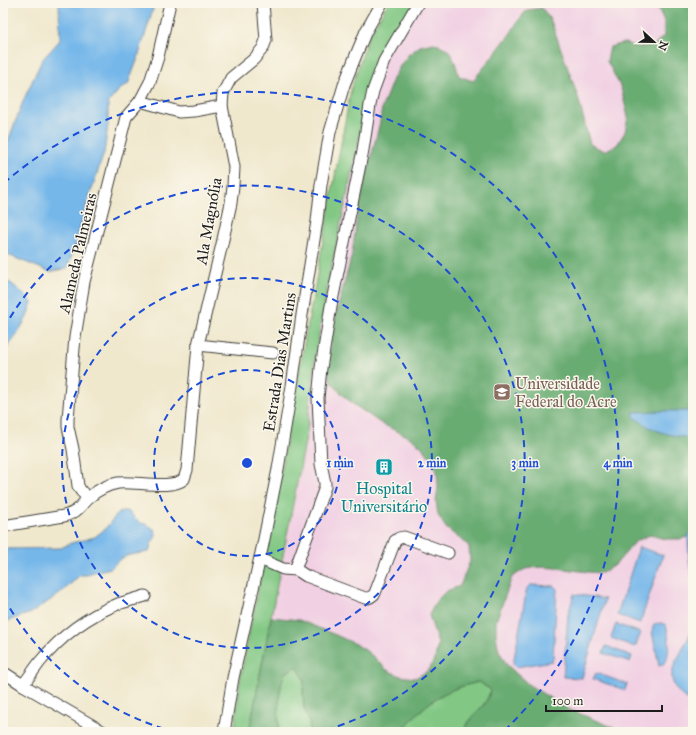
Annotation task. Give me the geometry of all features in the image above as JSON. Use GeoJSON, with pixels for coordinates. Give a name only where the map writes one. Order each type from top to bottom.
{"type":"FeatureCollection","features":[{"type":"Feature","properties":{"kind":"street","name":"Alameda Palmeiras"},"geometry":{"type":"LineString","coordinates":[[88,498],[78,486],[73,449],[68,427],[75,337],[84,282],[126,118],[140,101],[150,82],[158,57],[170,3]]}},
{"type":"Feature","properties":{"kind":"street","name":"Ala Magnólia"},"geometry":{"type":"LineString","coordinates":[[3,526],[74,513],[88,498],[102,488],[118,483],[162,484],[177,483],[184,479],[188,461],[198,345],[232,197],[234,167],[222,106],[223,92],[231,78],[254,59],[263,48],[266,40],[263,3]]}},
{"type":"Feature","properties":{"kind":"street","name":"Estrada Dias Martins"},"geometry":{"type":"LineString","coordinates":[[224,732],[232,684],[260,559],[278,469],[330,132],[344,85],[366,30],[382,3]]}},
{"type":"Feature","properties":{"kind":"street"},"geometry":{"type":"LineString","coordinates":[[296,570],[325,487],[321,464],[318,398],[321,368],[331,306],[363,150],[370,105],[378,75],[384,62],[418,3]]}},
{"type":"Feature","properties":{"kind":"street"},"geometry":{"type":"LineString","coordinates":[[140,101],[179,112],[222,106]]}},
{"type":"Feature","properties":{"kind":"street"},"geometry":{"type":"LineString","coordinates":[[198,345],[274,353]]}},
{"type":"Feature","properties":{"kind":"street"},"geometry":{"type":"LineString","coordinates":[[260,559],[283,569],[296,570],[314,579],[365,598],[369,598],[375,593],[395,541],[399,538],[404,537],[448,552]]}},
{"type":"Feature","properties":{"kind":"street"},"geometry":{"type":"LineString","coordinates":[[23,685],[40,662],[69,632],[106,610],[119,604],[145,596]]}},
{"type":"Feature","properties":{"kind":"street"},"geometry":{"type":"LineString","coordinates":[[3,672],[104,732]]}},
{"type":"Feature","properties":{"kind":"shaded area","name":"Universidade Federal do Acre"},"geometry":{"type":"Polygon","coordinates":[[[414,3],[693,3],[693,732],[249,732],[307,432],[316,352],[327,289],[375,65],[414,3]]]}},
{"type":"Feature","properties":{"kind":"green space"},"geometry":{"type":"Polygon","coordinates":[[[388,3],[414,3],[375,65],[327,289],[316,352],[307,432],[249,732],[234,732],[240,680],[275,503],[351,89],[369,35],[388,3]]]}},
{"type":"Feature","properties":{"kind":"green space","name":"Universidade Federal do Acre"},"geometry":{"type":"Polygon","coordinates":[[[649,3],[693,3],[693,411],[633,412],[675,436],[693,438],[693,526],[688,537],[680,539],[665,539],[650,535],[636,541],[616,564],[602,573],[540,567],[525,569],[512,577],[496,621],[496,636],[499,651],[507,665],[529,685],[568,709],[625,732],[463,732],[474,715],[485,704],[491,690],[479,682],[452,690],[430,702],[416,715],[402,732],[310,732],[309,722],[304,708],[304,680],[297,666],[284,674],[279,703],[279,732],[249,732],[271,617],[299,620],[338,636],[364,649],[387,670],[400,676],[415,678],[428,671],[435,658],[438,644],[429,615],[436,601],[446,591],[460,586],[470,561],[469,546],[446,528],[438,515],[436,501],[438,487],[437,472],[431,458],[421,446],[409,437],[382,424],[353,404],[332,383],[327,369],[337,311],[352,254],[358,210],[380,122],[382,107],[400,66],[408,55],[420,46],[434,43],[448,49],[455,62],[459,76],[473,81],[527,10],[542,8],[551,21],[578,97],[590,144],[604,151],[617,145],[625,132],[628,117],[621,88],[607,61],[610,47],[624,43],[638,47],[653,46],[664,36],[664,21],[658,8],[649,3]]]}},
{"type":"Feature","properties":{"kind":"green space"},"geometry":{"type":"Polygon","coordinates":[[[297,666],[304,680],[304,708],[309,722],[310,732],[279,732],[279,703],[284,674],[297,666]]]}},
{"type":"Feature","properties":{"kind":"green space"},"geometry":{"type":"Polygon","coordinates":[[[479,682],[491,690],[486,702],[463,732],[402,732],[416,715],[430,702],[452,690],[479,682]]]}},
{"type":"Feature","properties":{"kind":"water"},"geometry":{"type":"Polygon","coordinates":[[[59,3],[154,3],[138,58],[128,84],[119,90],[108,103],[108,125],[104,153],[84,212],[74,250],[67,268],[50,272],[3,253],[3,146],[8,141],[24,99],[42,60],[60,40],[59,3]]]}},
{"type":"Feature","properties":{"kind":"water"},"geometry":{"type":"Polygon","coordinates":[[[3,279],[12,284],[32,302],[27,317],[14,339],[3,353],[3,279]]]}},
{"type":"Feature","properties":{"kind":"water"},"geometry":{"type":"Polygon","coordinates":[[[693,411],[693,438],[677,436],[649,427],[635,418],[633,412],[693,411]]]}},
{"type":"Feature","properties":{"kind":"water"},"geometry":{"type":"Polygon","coordinates":[[[128,511],[140,523],[146,524],[154,529],[156,536],[151,544],[149,552],[129,555],[120,559],[111,568],[87,575],[80,575],[61,593],[31,613],[3,624],[3,549],[61,548],[71,543],[95,537],[105,529],[118,513],[128,511]]]}},
{"type":"Feature","properties":{"kind":"water"},"geometry":{"type":"Polygon","coordinates":[[[693,526],[693,583],[689,560],[688,537],[693,526]]]}},
{"type":"Feature","properties":{"kind":"water"},"geometry":{"type":"Polygon","coordinates":[[[639,547],[663,555],[640,623],[617,615],[639,547]]]}},
{"type":"Feature","properties":{"kind":"water"},"geometry":{"type":"Polygon","coordinates":[[[530,585],[554,586],[557,589],[553,658],[552,661],[516,667],[513,664],[527,588],[530,585]]]}},
{"type":"Feature","properties":{"kind":"water"},"geometry":{"type":"Polygon","coordinates":[[[574,594],[605,599],[582,678],[563,677],[568,615],[574,594]]]}},
{"type":"Feature","properties":{"kind":"water"},"geometry":{"type":"Polygon","coordinates":[[[661,623],[666,625],[669,648],[666,662],[659,666],[652,631],[654,624],[661,623]]]}},
{"type":"Feature","properties":{"kind":"water"},"geometry":{"type":"Polygon","coordinates":[[[616,624],[641,633],[635,647],[611,638],[616,624]]]}},
{"type":"Feature","properties":{"kind":"water"},"geometry":{"type":"Polygon","coordinates":[[[693,626],[693,704],[677,690],[672,680],[672,675],[675,663],[693,626]]]}},
{"type":"Feature","properties":{"kind":"water"},"geometry":{"type":"Polygon","coordinates":[[[606,646],[632,656],[630,662],[603,653],[606,646]]]}},
{"type":"Feature","properties":{"kind":"water"},"geometry":{"type":"Polygon","coordinates":[[[596,673],[627,684],[625,690],[593,679],[596,673]]]}},
{"type":"Feature","properties":{"kind":"place","name":"Universidade Federal do Acre"},"geometry":{"type":"Point","coordinates":[502,392]}},
{"type":"Feature","properties":{"kind":"place","name":"Hospital Universitário"},"geometry":{"type":"Point","coordinates":[384,467]}}]}
